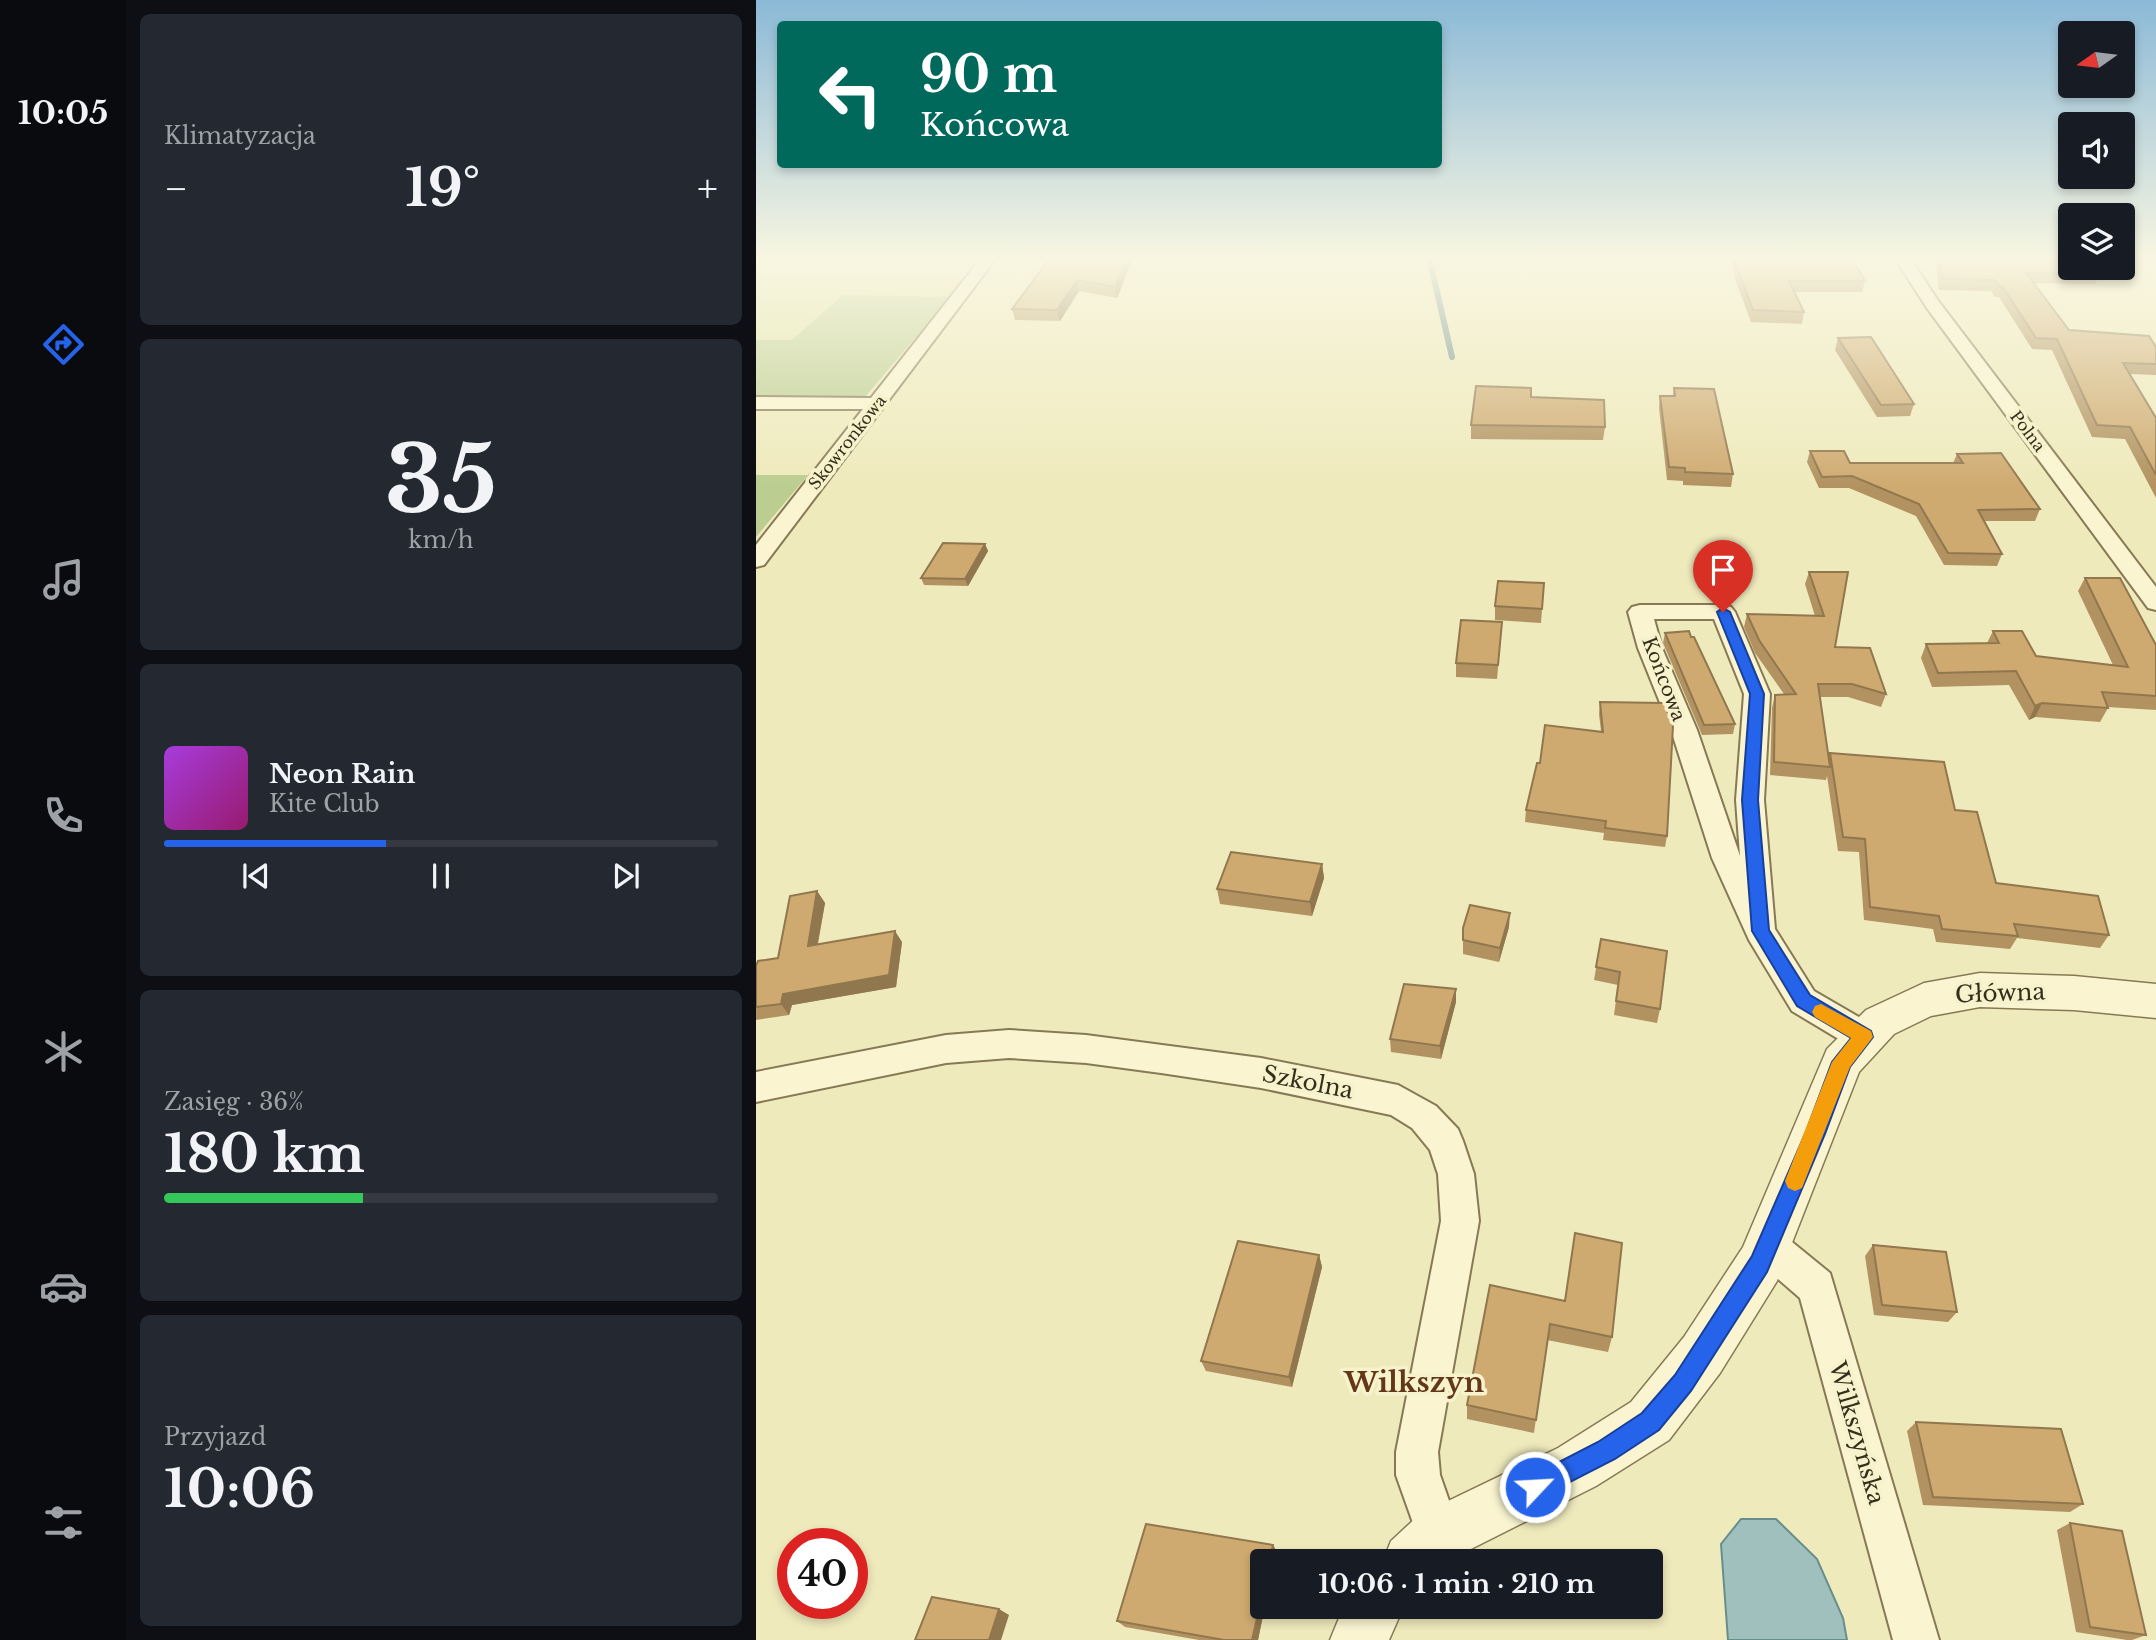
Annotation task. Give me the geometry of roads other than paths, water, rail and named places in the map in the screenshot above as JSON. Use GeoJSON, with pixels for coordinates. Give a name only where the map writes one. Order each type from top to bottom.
{"type":"FeatureCollection","features":[{"type":"Feature","properties":{"kind":"street","name":"Skowronkowa"},"geometry":{"type":"LineString","coordinates":[[756,560],[931,334]]}},
{"type":"Feature","properties":{"kind":"street","name":"Polna"},"geometry":{"type":"LineString","coordinates":[[1954,334],[2156,603]]}},
{"type":"Feature","properties":{"kind":"street"},"geometry":{"type":"LineString","coordinates":[[756,403],[877,404]]}},
{"type":"Feature","properties":{"kind":"street","name":"Końcowa"},"geometry":{"type":"LineString","coordinates":[[1760,931],[1750,800],[1757,694],[1723,612],[1640,612],[1650,648],[1684,730],[1726,858],[1760,931],[1804,1000],[1864,1037]]}},
{"type":"Feature","properties":{"kind":"street","name":"Główna"},"geometry":{"type":"LineString","coordinates":[[1425,1548],[1577,1467],[1650,1421],[1702,1355],[1760,1264],[1842,1062],[1864,1037],[1899,1010],[1924,1000],[1980,990],[2061,992],[2156,1001]]}},
{"type":"Feature","properties":{"kind":"street","name":"Szkolna"},"geometry":{"type":"LineString","coordinates":[[756,1087],[946,1049],[1009,1044],[1086,1049],[1261,1073],[1398,1101],[1424,1116],[1445,1141],[1456,1174],[1460,1221],[1417,1452],[1425,1548]]}},
{"type":"Feature","properties":{"kind":"street","name":"Wilkszyńska"},"geometry":{"type":"LineString","coordinates":[[1768,1246],[1816,1287],[1916,1640]]}},
{"type":"Feature","properties":{"kind":"street"},"geometry":{"type":"LineString","coordinates":[[1359,1640],[1369,1619]]}},
{"type":"Feature","properties":{"kind":"water"},"geometry":{"type":"Polygon","coordinates":[[[1741,1519],[1776,1519],[1817,1559],[1843,1618],[1847,1640],[1728,1640],[1721,1544],[1741,1519]]]}},
{"type":"Feature","properties":{"kind":"waterway"},"geometry":{"type":"LineString","coordinates":[[1447,334],[1452,357]]}},
{"type":"Feature","properties":{"kind":"district","name":"Wilkszyn"},"geometry":{"type":"Point","coordinates":[1414,1382]}}]}
